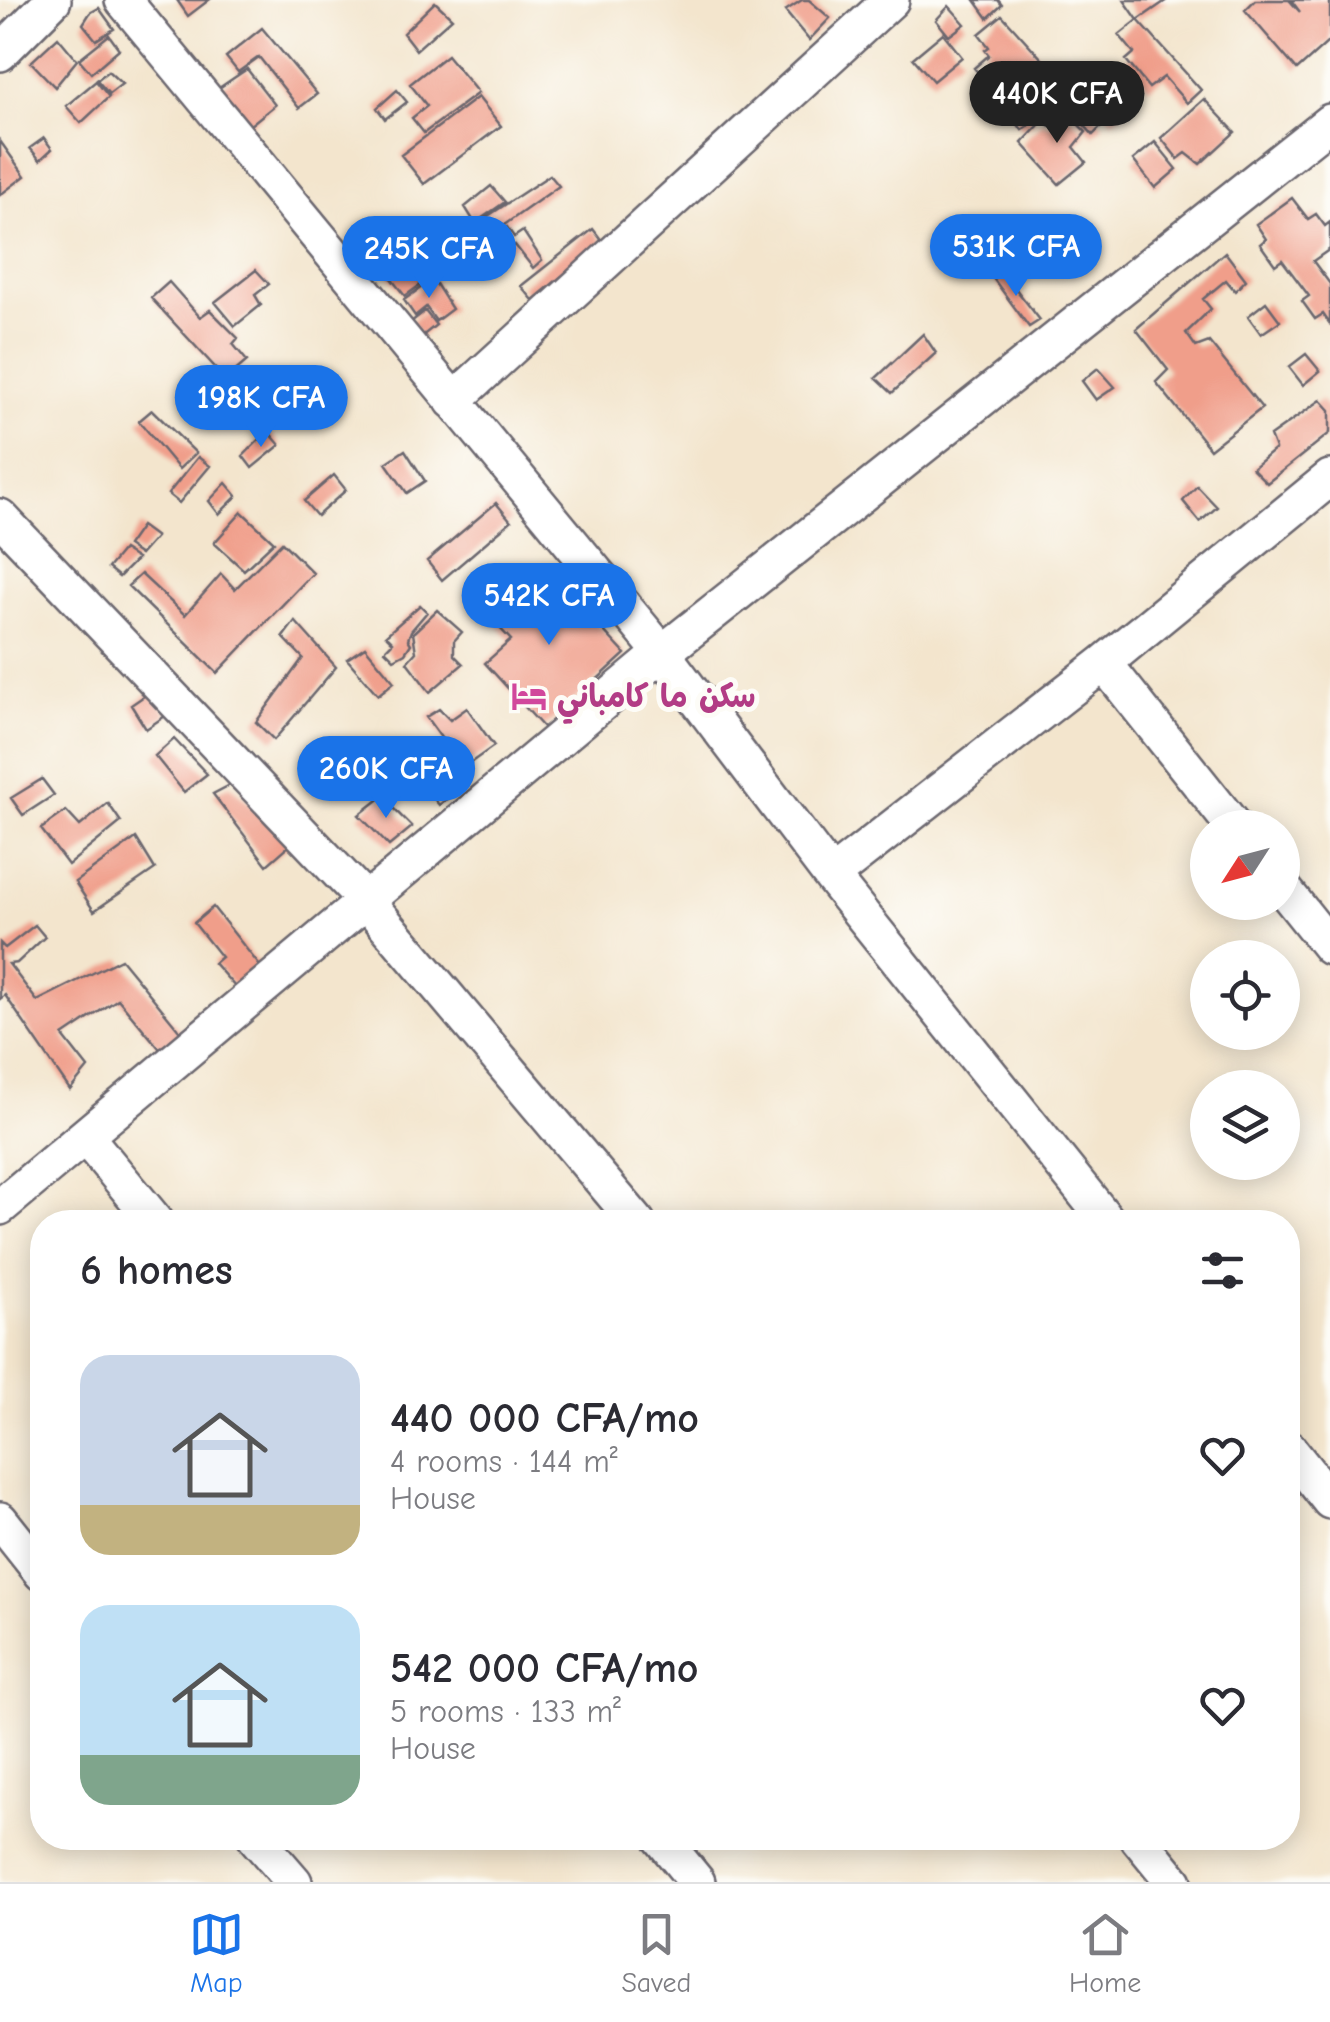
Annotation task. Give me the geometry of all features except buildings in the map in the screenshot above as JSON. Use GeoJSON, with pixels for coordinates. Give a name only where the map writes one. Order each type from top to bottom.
{"type":"FeatureCollection","features":[{"type":"Feature","properties":{"kind":"street"},"geometry":{"type":"LineString","coordinates":[[0,53],[53,0]]}},
{"type":"Feature","properties":{"kind":"street"},"geometry":{"type":"LineString","coordinates":[[123,0],[662,653],[831,876],[1098,1210]]}},
{"type":"Feature","properties":{"kind":"street"},"geometry":{"type":"LineString","coordinates":[[454,401],[890,0]]}},
{"type":"Feature","properties":{"kind":"street"},"geometry":{"type":"LineString","coordinates":[[0,1207],[662,653],[1330,122]]}},
{"type":"Feature","properties":{"kind":"street"},"geometry":{"type":"LineString","coordinates":[[831,876],[1104,663],[1330,478]]}},
{"type":"Feature","properties":{"kind":"street"},"geometry":{"type":"LineString","coordinates":[[0,518],[367,902],[627,1210]]}},
{"type":"Feature","properties":{"kind":"street"},"geometry":{"type":"LineString","coordinates":[[1104,663],[1221,810]]}},
{"type":"Feature","properties":{"kind":"street"},"geometry":{"type":"LineString","coordinates":[[1300,910],[1330,947]]}},
{"type":"Feature","properties":{"kind":"street"},"geometry":{"type":"LineString","coordinates":[[85,1136],[146,1210]]}},
{"type":"Feature","properties":{"kind":"street"},"geometry":{"type":"LineString","coordinates":[[1300,1463],[1330,1501]]}},
{"type":"Feature","properties":{"kind":"street"},"geometry":{"type":"LineString","coordinates":[[0,1520],[30,1558]]}},
{"type":"Feature","properties":{"kind":"street"},"geometry":{"type":"LineString","coordinates":[[266,1850],[294,1882]]}},
{"type":"Feature","properties":{"kind":"street"},"geometry":{"type":"LineString","coordinates":[[671,1850],[697,1882]]}},
{"type":"Feature","properties":{"kind":"street"},"geometry":{"type":"LineString","coordinates":[[1148,1850],[1174,1882]]}},
{"type":"Feature","properties":{"kind":"place","name":"سكن ما كامباني"},"geometry":{"type":"Point","coordinates":[529,696]}}]}
